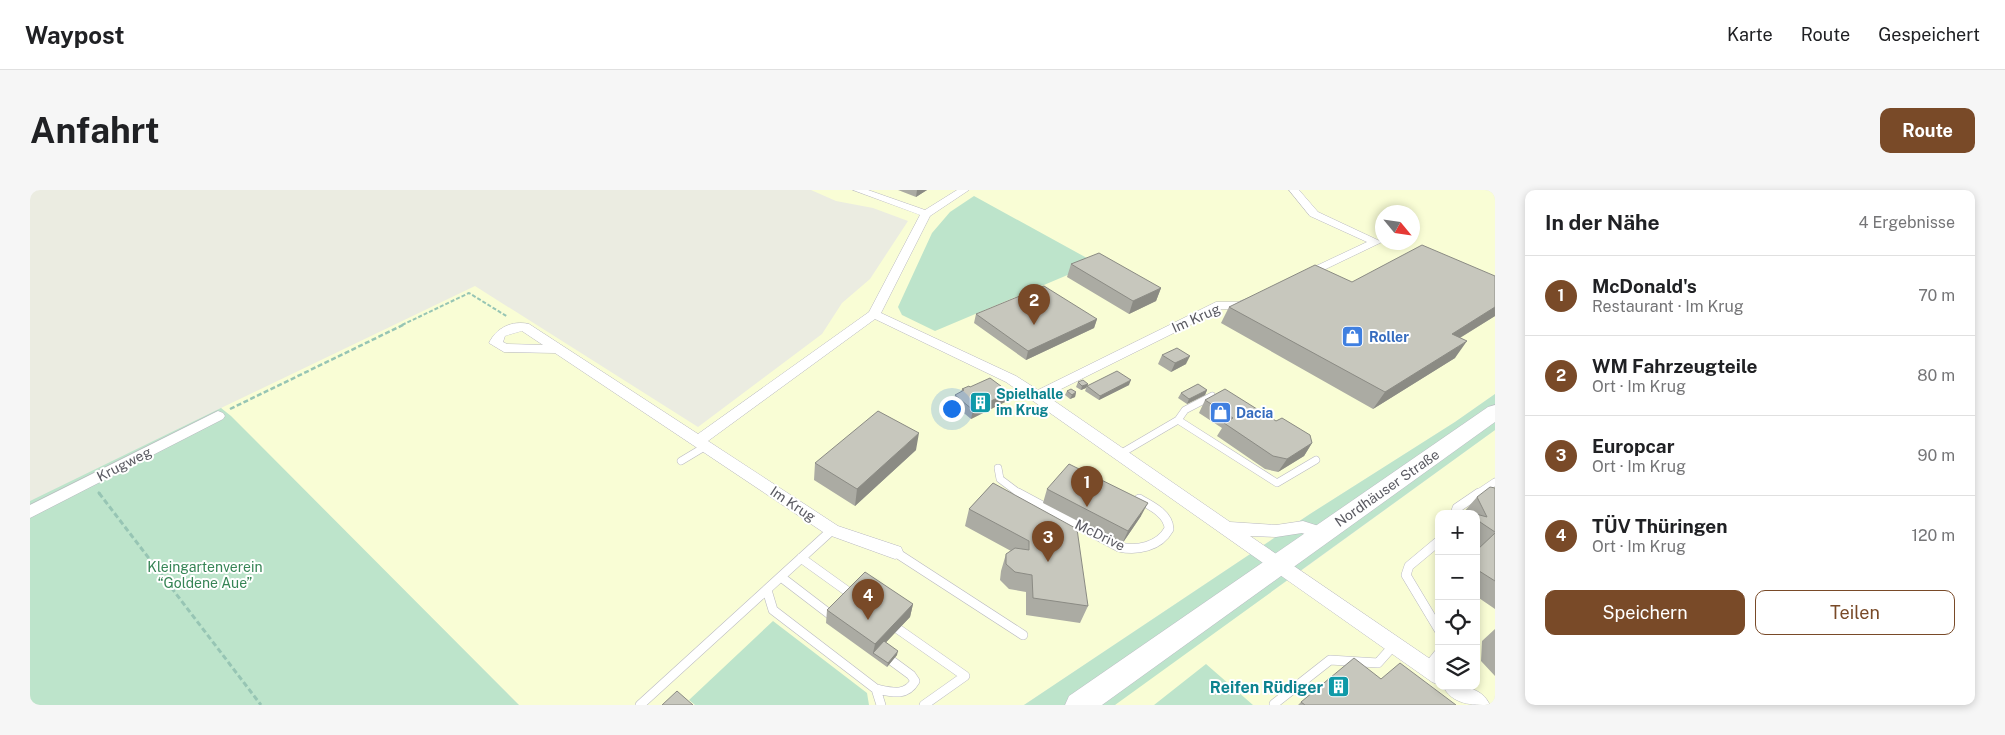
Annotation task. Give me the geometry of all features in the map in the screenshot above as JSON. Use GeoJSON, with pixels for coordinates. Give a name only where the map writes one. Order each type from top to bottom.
{"type":"FeatureCollection","features":[{"type":"Feature","properties":{"kind":"main road","name":"Nordhäuser Straße"},"geometry":{"type":"LineString","coordinates":[[1079,705],[1495,412]]}},
{"type":"Feature","properties":{"kind":"street"},"geometry":{"type":"LineString","coordinates":[[858,190],[926,214]]}},
{"type":"Feature","properties":{"kind":"street"},"geometry":{"type":"LineString","coordinates":[[702,443],[874,314],[926,214],[964,190]]}},
{"type":"Feature","properties":{"kind":"street"},"geometry":{"type":"LineString","coordinates":[[1294,190],[1314,214],[1376,242],[1294,280]]}},
{"type":"Feature","properties":{"kind":"street","name":"Im Krug"},"geometry":{"type":"LineString","coordinates":[[1037,396],[1220,304],[1240,306],[1258,297]]}},
{"type":"Feature","properties":{"kind":"street"},"geometry":{"type":"LineString","coordinates":[[874,314],[1011,379],[1433,672]]}},
{"type":"Feature","properties":{"kind":"street"},"geometry":{"type":"LineString","coordinates":[[524,327],[512,328],[500,334],[496,343],[504,348],[557,349]]}},
{"type":"Feature","properties":{"kind":"street","name":"Im Krug"},"geometry":{"type":"LineString","coordinates":[[524,327],[832,530],[896,552]]}},
{"type":"Feature","properties":{"kind":"street","name":"Krugweg"},"geometry":{"type":"LineString","coordinates":[[30,512],[218,416]]}},
{"type":"Feature","properties":{"kind":"street"},"geometry":{"type":"LineString","coordinates":[[1228,528],[1276,531],[1303,527],[1322,534]]}},
{"type":"Feature","properties":{"kind":"street"},"geometry":{"type":"LineString","coordinates":[[1459,690],[1480,705]]}},
{"type":"Feature","properties":{"kind":"lane"},"geometry":{"type":"LineString","coordinates":[[1120,454],[1178,420],[1186,410],[1212,396]]}},
{"type":"Feature","properties":{"kind":"lane"},"geometry":{"type":"LineString","coordinates":[[1178,420],[1277,483],[1316,460]]}},
{"type":"Feature","properties":{"kind":"lane"},"geometry":{"type":"LineString","coordinates":[[681,461],[702,443]]}},
{"type":"Feature","properties":{"kind":"lane","name":"McDrive"},"geometry":{"type":"LineString","coordinates":[[998,468],[1000,480],[1016,491],[1119,547],[1131,550],[1142,548],[1166,536],[1169,530],[1169,524],[1165,518],[1139,499]]}},
{"type":"Feature","properties":{"kind":"lane"},"geometry":{"type":"LineString","coordinates":[[1456,510],[1495,482]]}},
{"type":"Feature","properties":{"kind":"lane"},"geometry":{"type":"LineString","coordinates":[[640,705],[832,530]]}},
{"type":"Feature","properties":{"kind":"lane"},"geometry":{"type":"LineString","coordinates":[[1435,544],[1409,566],[1406,575],[1435,623]]}},
{"type":"Feature","properties":{"kind":"lane"},"geometry":{"type":"LineString","coordinates":[[896,552],[1023,635]]}},
{"type":"Feature","properties":{"kind":"lane"},"geometry":{"type":"LineString","coordinates":[[801,558],[847,590]]}},
{"type":"Feature","properties":{"kind":"lane"},"geometry":{"type":"LineString","coordinates":[[780,577],[832,616]]}},
{"type":"Feature","properties":{"kind":"lane"},"geometry":{"type":"LineString","coordinates":[[767,590],[773,610],[876,689],[904,693],[912,689],[915,681],[911,675],[892,661]]}},
{"type":"Feature","properties":{"kind":"lane"},"geometry":{"type":"LineString","coordinates":[[898,629],[965,676],[924,705]]}},
{"type":"Feature","properties":{"kind":"lane"},"geometry":{"type":"LineString","coordinates":[[1274,704],[1330,660],[1378,663],[1394,645]]}},
{"type":"Feature","properties":{"kind":"lane"},"geometry":{"type":"LineString","coordinates":[[876,689],[881,705]]}},
{"type":"Feature","properties":{"kind":"path"},"geometry":{"type":"LineString","coordinates":[[218,416],[469,293],[524,327]]}},
{"type":"Feature","properties":{"kind":"path"},"geometry":{"type":"LineString","coordinates":[[90,481],[261,705]]}},
{"type":"Feature","properties":{"kind":"shaded area"},"geometry":{"type":"Polygon","coordinates":[[[811,190],[1495,190],[1495,394],[1455,422],[1310,514],[1024,705],[519,705],[221,408],[475,286],[698,427],[822,334],[842,303],[870,279],[908,221],[873,208],[836,201],[811,190]]]}},
{"type":"Feature","properties":{"kind":"shaded area"},"geometry":{"type":"Polygon","coordinates":[[[1495,430],[1495,705],[1113,705],[1309,565],[1495,430]]]}},
{"type":"Feature","properties":{"kind":"green space"},"geometry":{"type":"Polygon","coordinates":[[[974,196],[1096,263],[935,331],[902,315],[898,307],[932,233],[950,212],[974,196]]]}},
{"type":"Feature","properties":{"kind":"green space"},"geometry":{"type":"Polygon","coordinates":[[[1495,394],[1495,430],[1115,705],[1024,705],[1310,514],[1455,422],[1495,394]]]}},
{"type":"Feature","properties":{"kind":"green space","name":"Kleingartenverein “Goldene Aue”"},"geometry":{"type":"Polygon","coordinates":[[[221,408],[519,705],[30,705],[30,501],[221,408]]]}},
{"type":"Feature","properties":{"kind":"green space"},"geometry":{"type":"Polygon","coordinates":[[[773,621],[867,693],[869,705],[695,705],[689,700],[773,621]]]}},
{"type":"Feature","properties":{"kind":"green space"},"geometry":{"type":"Polygon","coordinates":[[[1206,664],[1253,705],[1154,705],[1206,664]]]}},
{"type":"Feature","properties":{"kind":"building","name":"Roller"},"geometry":{"type":"Polygon","coordinates":[[[1422,245],[1495,276],[1495,307],[1452,334],[1467,341],[1385,392],[1229,307],[1315,265],[1352,282],[1413,250],[1420,250],[1422,245]]]}},
{"type":"Feature","properties":{"kind":"building"},"geometry":{"type":"Polygon","coordinates":[[[1099,253],[1161,288],[1133,301],[1071,264],[1099,253]]]}},
{"type":"Feature","properties":{"kind":"building"},"geometry":{"type":"Polygon","coordinates":[[[1044,286],[1097,319],[1028,351],[976,314],[1044,286]]]}},
{"type":"Feature","properties":{"kind":"building"},"geometry":{"type":"Polygon","coordinates":[[[1177,348],[1190,356],[1175,363],[1162,355],[1177,348]]]}},
{"type":"Feature","properties":{"kind":"building"},"geometry":{"type":"Polygon","coordinates":[[[1117,371],[1131,380],[1100,396],[1087,386],[1117,371]]]}},
{"type":"Feature","properties":{"kind":"building"},"geometry":{"type":"Polygon","coordinates":[[[990,378],[1009,392],[973,410],[955,395],[964,390],[962,389],[990,378]]]}},
{"type":"Feature","properties":{"kind":"building"},"geometry":{"type":"Polygon","coordinates":[[[1083,380],[1088,384],[1082,386],[1078,382],[1083,380]]]}},
{"type":"Feature","properties":{"kind":"building"},"geometry":{"type":"Polygon","coordinates":[[[1198,384],[1207,390],[1189,399],[1181,393],[1198,384]]]}},
{"type":"Feature","properties":{"kind":"building"},"geometry":{"type":"Polygon","coordinates":[[[1071,389],[1076,392],[1072,395],[1067,391],[1071,389]]]}},
{"type":"Feature","properties":{"kind":"building"},"geometry":{"type":"Polygon","coordinates":[[[1225,389],[1276,421],[1282,418],[1310,435],[1312,443],[1287,459],[1273,456],[1224,423],[1233,418],[1205,400],[1225,389]]]}},
{"type":"Feature","properties":{"kind":"building"},"geometry":{"type":"Polygon","coordinates":[[[878,411],[919,433],[857,489],[815,463],[878,411]]]}},
{"type":"Feature","properties":{"kind":"building"},"geometry":{"type":"Polygon","coordinates":[[[1069,464],[1148,503],[1128,531],[1047,489],[1069,464]]]}},
{"type":"Feature","properties":{"kind":"building"},"geometry":{"type":"Polygon","coordinates":[[[993,483],[1077,529],[1088,606],[1033,598],[1032,575],[1015,572],[1006,564],[1006,554],[1015,548],[1029,550],[1029,541],[969,509],[993,483]]]}},
{"type":"Feature","properties":{"kind":"building"},"geometry":{"type":"Polygon","coordinates":[[[1490,487],[1495,488],[1495,532],[1480,522],[1480,515],[1487,517],[1477,497],[1490,487]]]}},
{"type":"Feature","properties":{"kind":"building"},"geometry":{"type":"Polygon","coordinates":[[[1495,533],[1495,581],[1480,572],[1480,547],[1495,533]]]}},
{"type":"Feature","properties":{"kind":"building"},"geometry":{"type":"Polygon","coordinates":[[[865,572],[913,604],[875,644],[827,610],[865,572]]]}},
{"type":"Feature","properties":{"kind":"building"},"geometry":{"type":"Polygon","coordinates":[[[884,641],[898,651],[888,663],[873,653],[884,641]]]}},
{"type":"Feature","properties":{"kind":"building"},"geometry":{"type":"Polygon","coordinates":[[[1354,658],[1381,679],[1400,663],[1456,705],[1305,705],[1301,702],[1354,658]]]}},
{"type":"Feature","properties":{"kind":"building"},"geometry":{"type":"Polygon","coordinates":[[[677,691],[693,705],[662,705],[677,691]]]}},
{"type":"Feature","properties":{"kind":"place","name":"WM Fahrzeugteile"},"geometry":{"type":"Point","coordinates":[1034,325]}},
{"type":"Feature","properties":{"kind":"place","name":"Roller"},"geometry":{"type":"Point","coordinates":[1353,337]}},
{"type":"Feature","properties":{"kind":"place","name":"Spielhalle im Krug"},"geometry":{"type":"Point","coordinates":[980,402]}},
{"type":"Feature","properties":{"kind":"place","name":"Dacia"},"geometry":{"type":"Point","coordinates":[1220,413]}},
{"type":"Feature","properties":{"kind":"place","name":"McDonald's"},"geometry":{"type":"Point","coordinates":[1087,507]}},
{"type":"Feature","properties":{"kind":"place","name":"Europcar"},"geometry":{"type":"Point","coordinates":[1048,562]}},
{"type":"Feature","properties":{"kind":"place","name":"TÜV Thüringen"},"geometry":{"type":"Point","coordinates":[868,620]}},
{"type":"Feature","properties":{"kind":"place","name":"Reifen Rüdiger"},"geometry":{"type":"Point","coordinates":[1339,687]}}]}
